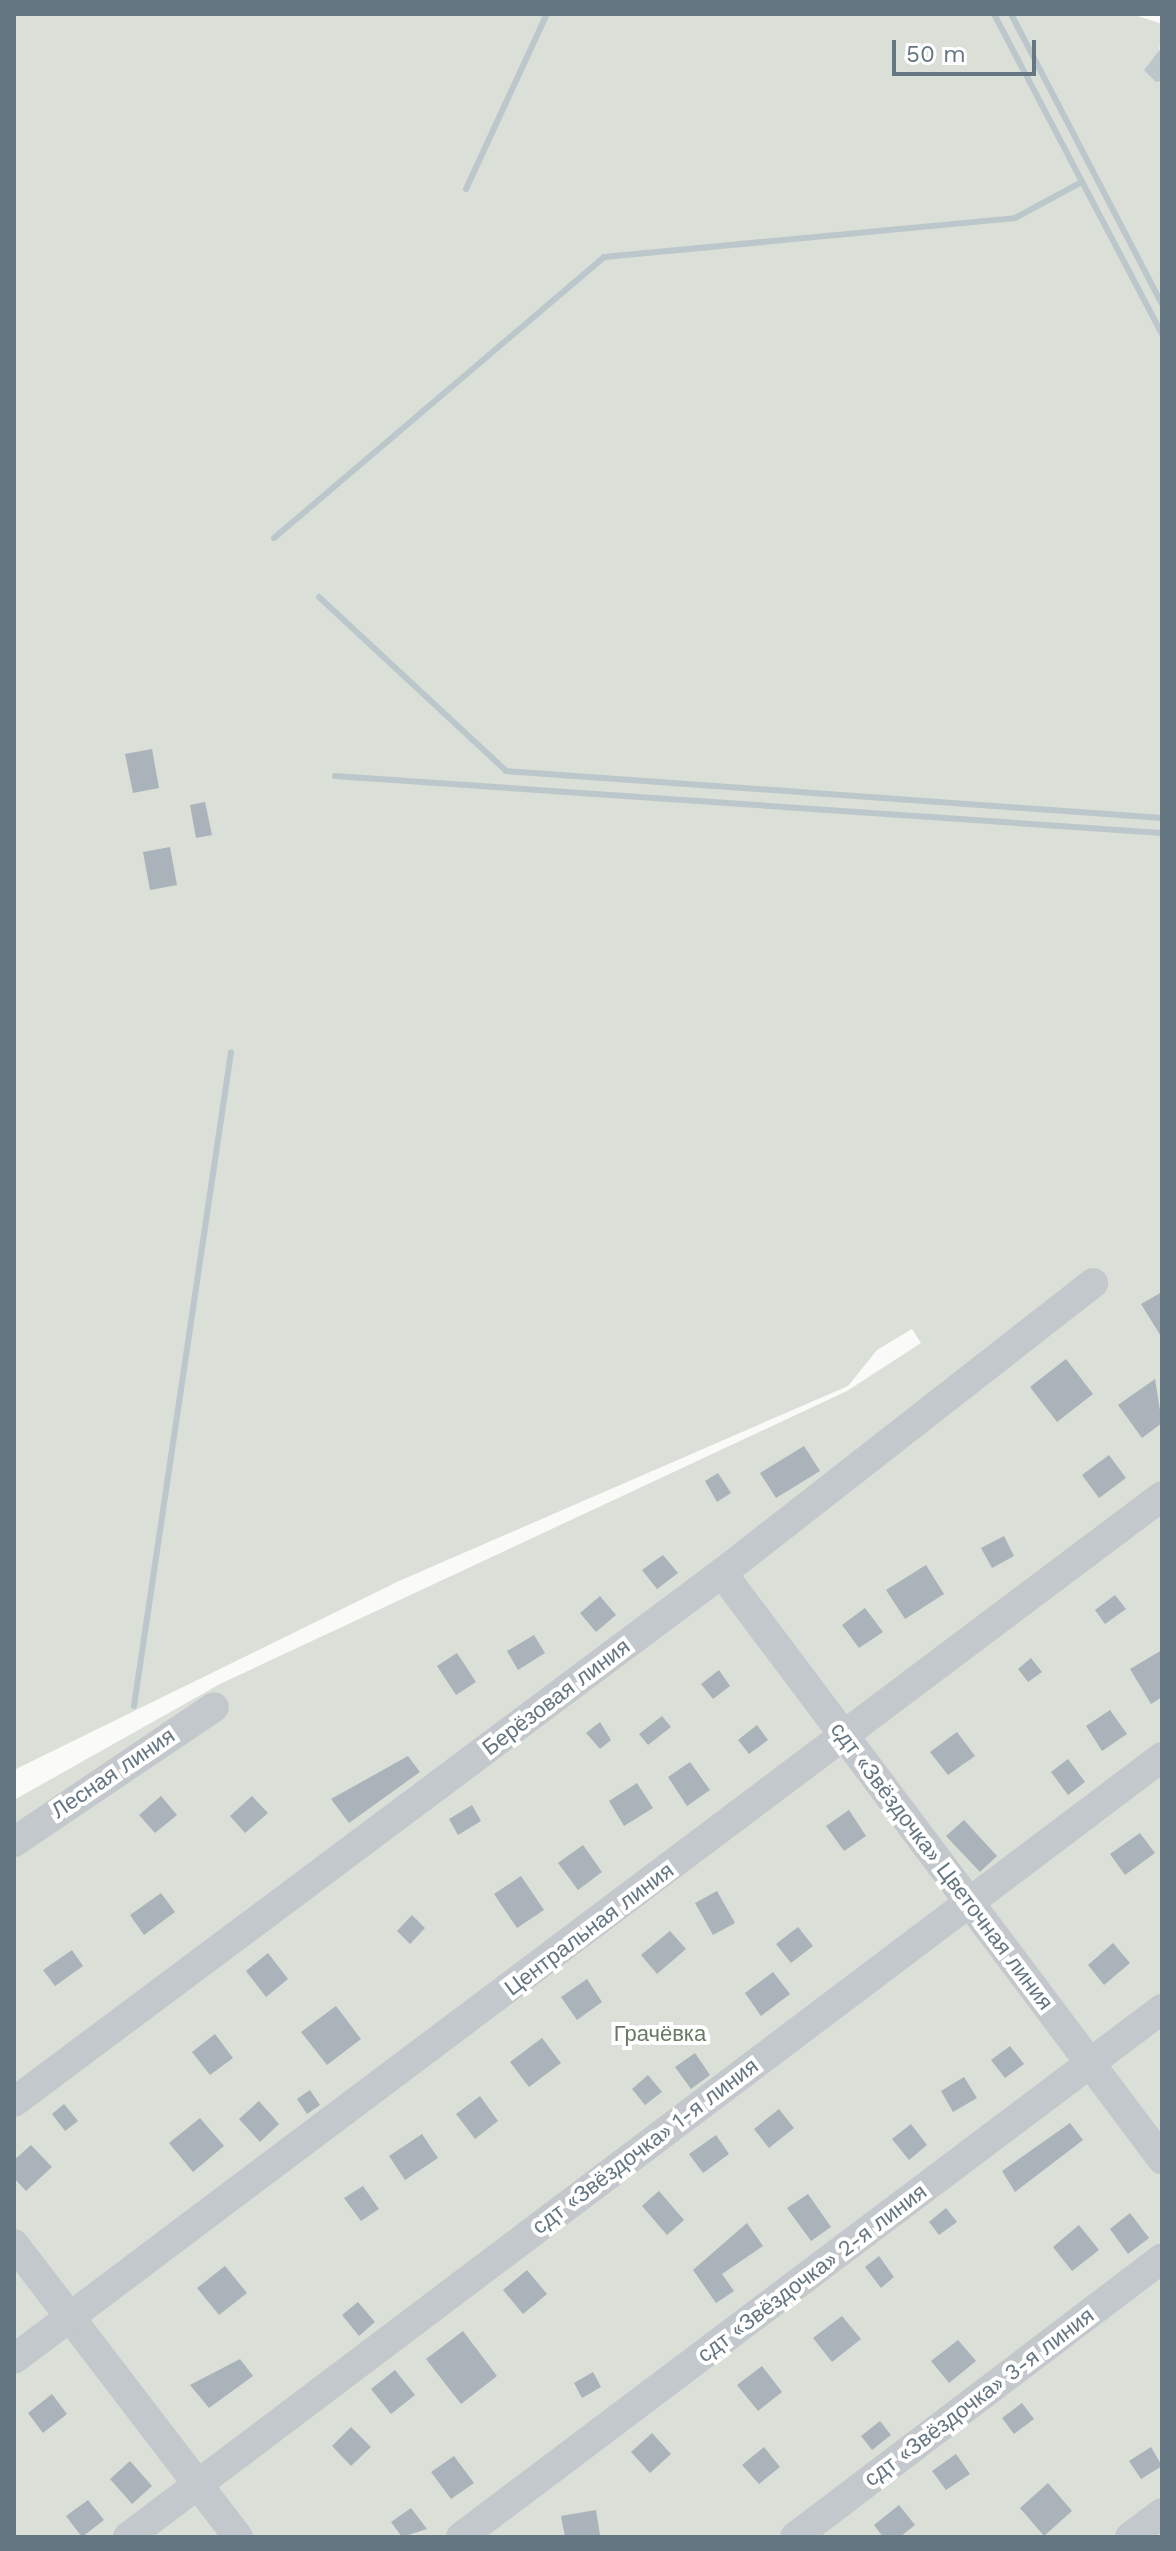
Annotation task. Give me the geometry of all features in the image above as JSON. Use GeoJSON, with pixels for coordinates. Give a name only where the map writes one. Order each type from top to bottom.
{"type":"FeatureCollection","features":[{"type":"Feature","properties":{"kind":"street","name":"Берёзовая линия"},"geometry":{"type":"LineString","coordinates":[[14,2102],[722,1573],[1093,1283]]}},
{"type":"Feature","properties":{"kind":"street","name":"Центральная линия"},"geometry":{"type":"LineString","coordinates":[[14,2359],[846,1738],[1162,1496]]}},
{"type":"Feature","properties":{"kind":"street","name":"сдт «Звёздочка» Цветочная линия"},"geometry":{"type":"LineString","coordinates":[[722,1573],[1162,2159]]}},
{"type":"Feature","properties":{"kind":"street","name":"Лесная линия"},"geometry":{"type":"LineString","coordinates":[[14,1842],[214,1707]]}},
{"type":"Feature","properties":{"kind":"street","name":"сдт «Звёздочка» 1-я линия"},"geometry":{"type":"LineString","coordinates":[[128,2537],[1162,1757]]}},
{"type":"Feature","properties":{"kind":"street","name":"сдт «Звёздочка» 2-я линия"},"geometry":{"type":"LineString","coordinates":[[461,2537],[1162,2009]]}},
{"type":"Feature","properties":{"kind":"street"},"geometry":{"type":"LineString","coordinates":[[14,2244],[238,2537]]}},
{"type":"Feature","properties":{"kind":"street","name":"сдт «Звёздочка» 3-я линия"},"geometry":{"type":"LineString","coordinates":[[795,2537],[1162,2258]]}},
{"type":"Feature","properties":{"kind":"street"},"geometry":{"type":"LineString","coordinates":[[1130,2537],[1162,2513]]}},
{"type":"Feature","properties":{"kind":"green space","name":"Грачёвка"},"geometry":{"type":"Polygon","coordinates":[[[14,14],[1132,14],[1162,24],[1156,82],[1162,81],[1162,2537],[14,2537],[14,1800],[220,1684],[847,1391],[921,1343],[912,1329],[877,1350],[848,1386],[399,1581],[14,1770],[14,14]]]}},
{"type":"Feature","properties":{"kind":"shaded area"},"geometry":{"type":"Polygon","coordinates":[[[1162,47],[1162,81],[1156,82],[1144,70],[1162,47]]]}},
{"type":"Feature","properties":{"kind":"building"},"geometry":{"type":"Polygon","coordinates":[[[152,749],[159,788],[133,793],[125,754],[152,749]]]}},
{"type":"Feature","properties":{"kind":"building"},"geometry":{"type":"Polygon","coordinates":[[[205,802],[212,835],[196,838],[190,805],[205,802]]]}},
{"type":"Feature","properties":{"kind":"building"},"geometry":{"type":"Polygon","coordinates":[[[170,847],[177,885],[150,890],[143,852],[170,847]]]}},
{"type":"Feature","properties":{"kind":"building"},"geometry":{"type":"Polygon","coordinates":[[[1162,1292],[1162,1338],[1141,1304],[1162,1292]]]}},
{"type":"Feature","properties":{"kind":"building"},"geometry":{"type":"Polygon","coordinates":[[[1066,1359],[1093,1394],[1057,1422],[1030,1387],[1066,1359]]]}},
{"type":"Feature","properties":{"kind":"building"},"geometry":{"type":"Polygon","coordinates":[[[1155,1379],[1162,1423],[1142,1438],[1118,1405],[1155,1379]]]}},
{"type":"Feature","properties":{"kind":"building"},"geometry":{"type":"Polygon","coordinates":[[[804,1446],[820,1471],[776,1498],[760,1473],[804,1446]]]}},
{"type":"Feature","properties":{"kind":"building"},"geometry":{"type":"Polygon","coordinates":[[[1109,1455],[1126,1478],[1099,1498],[1082,1475],[1109,1455]]]}},
{"type":"Feature","properties":{"kind":"building"},"geometry":{"type":"Polygon","coordinates":[[[718,1473],[731,1493],[717,1502],[705,1481],[718,1473]]]}},
{"type":"Feature","properties":{"kind":"building"},"geometry":{"type":"Polygon","coordinates":[[[1004,1536],[1014,1556],[992,1568],[981,1548],[1004,1536]]]}},
{"type":"Feature","properties":{"kind":"building"},"geometry":{"type":"Polygon","coordinates":[[[663,1555],[678,1573],[657,1589],[642,1570],[663,1555]]]}},
{"type":"Feature","properties":{"kind":"building"},"geometry":{"type":"Polygon","coordinates":[[[926,1565],[944,1594],[905,1619],[886,1590],[926,1565]]]}},
{"type":"Feature","properties":{"kind":"building"},"geometry":{"type":"Polygon","coordinates":[[[1115,1595],[1126,1609],[1105,1624],[1095,1610],[1115,1595]]]}},
{"type":"Feature","properties":{"kind":"building"},"geometry":{"type":"Polygon","coordinates":[[[600,1596],[616,1615],[596,1632],[580,1613],[600,1596]]]}},
{"type":"Feature","properties":{"kind":"building"},"geometry":{"type":"Polygon","coordinates":[[[865,1608],[883,1632],[859,1648],[842,1625],[865,1608]]]}},
{"type":"Feature","properties":{"kind":"building"},"geometry":{"type":"Polygon","coordinates":[[[534,1635],[545,1653],[518,1670],[507,1651],[534,1635]]]}},
{"type":"Feature","properties":{"kind":"building"},"geometry":{"type":"Polygon","coordinates":[[[1162,1650],[1162,1697],[1151,1704],[1130,1669],[1162,1650]]]}},
{"type":"Feature","properties":{"kind":"building"},"geometry":{"type":"Polygon","coordinates":[[[457,1653],[476,1682],[456,1695],[437,1666],[457,1653]]]}},
{"type":"Feature","properties":{"kind":"building"},"geometry":{"type":"Polygon","coordinates":[[[1031,1658],[1042,1672],[1028,1682],[1018,1669],[1031,1658]]]}},
{"type":"Feature","properties":{"kind":"building"},"geometry":{"type":"Polygon","coordinates":[[[719,1670],[730,1686],[713,1699],[701,1684],[719,1670]]]}},
{"type":"Feature","properties":{"kind":"building"},"geometry":{"type":"Polygon","coordinates":[[[1110,1710],[1127,1734],[1102,1751],[1086,1726],[1110,1710]]]}},
{"type":"Feature","properties":{"kind":"building"},"geometry":{"type":"Polygon","coordinates":[[[662,1716],[671,1727],[648,1745],[639,1734],[662,1716]]]}},
{"type":"Feature","properties":{"kind":"building"},"geometry":{"type":"Polygon","coordinates":[[[600,1722],[611,1740],[600,1749],[586,1733],[600,1722]]]}},
{"type":"Feature","properties":{"kind":"building"},"geometry":{"type":"Polygon","coordinates":[[[757,1725],[768,1740],[749,1754],[738,1740],[757,1725]]]}},
{"type":"Feature","properties":{"kind":"building"},"geometry":{"type":"Polygon","coordinates":[[[957,1732],[975,1756],[948,1775],[930,1752],[957,1732]]]}},
{"type":"Feature","properties":{"kind":"building"},"geometry":{"type":"Polygon","coordinates":[[[408,1756],[420,1772],[349,1823],[331,1799],[408,1756]]]}},
{"type":"Feature","properties":{"kind":"building"},"geometry":{"type":"Polygon","coordinates":[[[1068,1759],[1085,1782],[1068,1795],[1051,1772],[1068,1759]]]}},
{"type":"Feature","properties":{"kind":"building"},"geometry":{"type":"Polygon","coordinates":[[[690,1762],[710,1790],[687,1806],[668,1777],[690,1762]]]}},
{"type":"Feature","properties":{"kind":"building"},"geometry":{"type":"Polygon","coordinates":[[[637,1783],[653,1808],[624,1826],[609,1801],[637,1783]]]}},
{"type":"Feature","properties":{"kind":"building"},"geometry":{"type":"Polygon","coordinates":[[[161,1796],[177,1815],[155,1833],[139,1815],[161,1796]]]}},
{"type":"Feature","properties":{"kind":"building"},"geometry":{"type":"Polygon","coordinates":[[[252,1796],[268,1813],[245,1833],[230,1816],[252,1796]]]}},
{"type":"Feature","properties":{"kind":"building"},"geometry":{"type":"Polygon","coordinates":[[[472,1805],[481,1821],[458,1835],[449,1819],[472,1805]]]}},
{"type":"Feature","properties":{"kind":"building"},"geometry":{"type":"Polygon","coordinates":[[[849,1810],[866,1836],[844,1851],[826,1826],[849,1810]]]}},
{"type":"Feature","properties":{"kind":"building"},"geometry":{"type":"Polygon","coordinates":[[[964,1820],[997,1856],[980,1872],[946,1836],[964,1820]]]}},
{"type":"Feature","properties":{"kind":"building"},"geometry":{"type":"Polygon","coordinates":[[[1140,1833],[1155,1853],[1125,1875],[1110,1854],[1140,1833]]]}},
{"type":"Feature","properties":{"kind":"building"},"geometry":{"type":"Polygon","coordinates":[[[583,1845],[602,1872],[578,1890],[558,1863],[583,1845]]]}},
{"type":"Feature","properties":{"kind":"building"},"geometry":{"type":"Polygon","coordinates":[[[521,1876],[544,1910],[517,1928],[494,1894],[521,1876]]]}},
{"type":"Feature","properties":{"kind":"building"},"geometry":{"type":"Polygon","coordinates":[[[717,1891],[735,1923],[713,1935],[695,1903],[717,1891]]]}},
{"type":"Feature","properties":{"kind":"building"},"geometry":{"type":"Polygon","coordinates":[[[161,1893],[175,1912],[144,1935],[130,1915],[161,1893]]]}},
{"type":"Feature","properties":{"kind":"building"},"geometry":{"type":"Polygon","coordinates":[[[412,1915],[425,1928],[410,1944],[397,1931],[412,1915]]]}},
{"type":"Feature","properties":{"kind":"building"},"geometry":{"type":"Polygon","coordinates":[[[798,1927],[813,1946],[791,1963],[776,1944],[798,1927]]]}},
{"type":"Feature","properties":{"kind":"building"},"geometry":{"type":"Polygon","coordinates":[[[670,1931],[686,1949],[657,1974],[641,1955],[670,1931]]]}},
{"type":"Feature","properties":{"kind":"building"},"geometry":{"type":"Polygon","coordinates":[[[1113,1943],[1130,1963],[1104,1985],[1088,1965],[1113,1943]]]}},
{"type":"Feature","properties":{"kind":"building"},"geometry":{"type":"Polygon","coordinates":[[[72,1950],[83,1966],[55,1986],[43,1970],[72,1950]]]}},
{"type":"Feature","properties":{"kind":"building"},"geometry":{"type":"Polygon","coordinates":[[[268,1953],[288,1979],[266,1997],[246,1971],[268,1953]]]}},
{"type":"Feature","properties":{"kind":"building"},"geometry":{"type":"Polygon","coordinates":[[[773,1972],[790,1994],[761,2016],[745,1993],[773,1972]]]}},
{"type":"Feature","properties":{"kind":"building"},"geometry":{"type":"Polygon","coordinates":[[[587,1979],[602,2002],[577,2020],[561,1997],[587,1979]]]}},
{"type":"Feature","properties":{"kind":"building"},"geometry":{"type":"Polygon","coordinates":[[[336,2006],[361,2039],[327,2065],[301,2032],[336,2006]]]}},
{"type":"Feature","properties":{"kind":"building"},"geometry":{"type":"Polygon","coordinates":[[[215,2034],[233,2058],[210,2075],[192,2052],[215,2034]]]}},
{"type":"Feature","properties":{"kind":"building"},"geometry":{"type":"Polygon","coordinates":[[[542,2038],[561,2063],[529,2087],[510,2062],[542,2038]]]}},
{"type":"Feature","properties":{"kind":"building"},"geometry":{"type":"Polygon","coordinates":[[[1010,2046],[1024,2064],[1005,2078],[991,2060],[1010,2046]]]}},
{"type":"Feature","properties":{"kind":"building"},"geometry":{"type":"Polygon","coordinates":[[[695,2053],[710,2075],[691,2089],[675,2067],[695,2053]]]}},
{"type":"Feature","properties":{"kind":"building"},"geometry":{"type":"Polygon","coordinates":[[[648,2075],[662,2092],[645,2105],[632,2089],[648,2075]]]}},
{"type":"Feature","properties":{"kind":"building"},"geometry":{"type":"Polygon","coordinates":[[[964,2077],[977,2098],[953,2112],[941,2091],[964,2077]]]}},
{"type":"Feature","properties":{"kind":"building"},"geometry":{"type":"Polygon","coordinates":[[[310,2090],[320,2105],[307,2114],[297,2099],[310,2090]]]}},
{"type":"Feature","properties":{"kind":"building"},"geometry":{"type":"Polygon","coordinates":[[[480,2096],[498,2121],[475,2139],[456,2114],[480,2096]]]}},
{"type":"Feature","properties":{"kind":"building"},"geometry":{"type":"Polygon","coordinates":[[[259,2101],[279,2124],[260,2142],[239,2119],[259,2101]]]}},
{"type":"Feature","properties":{"kind":"building"},"geometry":{"type":"Polygon","coordinates":[[[64,2104],[78,2121],[65,2131],[52,2114],[64,2104]]]}},
{"type":"Feature","properties":{"kind":"building"},"geometry":{"type":"Polygon","coordinates":[[[779,2109],[794,2128],[769,2148],[754,2129],[779,2109]]]}},
{"type":"Feature","properties":{"kind":"building"},"geometry":{"type":"Polygon","coordinates":[[[200,2118],[224,2146],[193,2172],[169,2143],[200,2118]]]}},
{"type":"Feature","properties":{"kind":"building"},"geometry":{"type":"Polygon","coordinates":[[[1070,2123],[1083,2140],[1015,2192],[1002,2171],[1070,2123]]]}},
{"type":"Feature","properties":{"kind":"building"},"geometry":{"type":"Polygon","coordinates":[[[911,2124],[927,2145],[909,2160],[892,2139],[911,2124]]]}},
{"type":"Feature","properties":{"kind":"building"},"geometry":{"type":"Polygon","coordinates":[[[422,2134],[438,2158],[405,2180],[389,2156],[422,2134]]]}},
{"type":"Feature","properties":{"kind":"building"},"geometry":{"type":"Polygon","coordinates":[[[716,2135],[729,2154],[703,2173],[689,2154],[716,2135]]]}},
{"type":"Feature","properties":{"kind":"building"},"geometry":{"type":"Polygon","coordinates":[[[31,2145],[52,2167],[26,2191],[14,2178],[14,2160],[31,2145]]]}},
{"type":"Feature","properties":{"kind":"building"},"geometry":{"type":"Polygon","coordinates":[[[363,2186],[379,2209],[361,2221],[344,2198],[363,2186]]]}},
{"type":"Feature","properties":{"kind":"building"},"geometry":{"type":"Polygon","coordinates":[[[659,2191],[684,2220],[667,2235],[642,2206],[659,2191]]]}},
{"type":"Feature","properties":{"kind":"building"},"geometry":{"type":"Polygon","coordinates":[[[808,2194],[831,2227],[811,2241],[787,2208],[808,2194]]]}},
{"type":"Feature","properties":{"kind":"building"},"geometry":{"type":"Polygon","coordinates":[[[946,2208],[957,2222],[939,2235],[929,2222],[946,2208]]]}},
{"type":"Feature","properties":{"kind":"building"},"geometry":{"type":"Polygon","coordinates":[[[1130,2213],[1149,2238],[1128,2254],[1110,2229],[1130,2213]]]}},
{"type":"Feature","properties":{"kind":"building"},"geometry":{"type":"Polygon","coordinates":[[[747,2223],[763,2246],[722,2274],[734,2291],[716,2303],[693,2270],[747,2223]]]}},
{"type":"Feature","properties":{"kind":"building"},"geometry":{"type":"Polygon","coordinates":[[[1079,2225],[1099,2250],[1072,2271],[1053,2247],[1079,2225]]]}},
{"type":"Feature","properties":{"kind":"building"},"geometry":{"type":"Polygon","coordinates":[[[879,2256],[894,2277],[881,2288],[865,2267],[879,2256]]]}},
{"type":"Feature","properties":{"kind":"building"},"geometry":{"type":"Polygon","coordinates":[[[225,2266],[247,2293],[219,2315],[197,2288],[225,2266]]]}},
{"type":"Feature","properties":{"kind":"building"},"geometry":{"type":"Polygon","coordinates":[[[527,2270],[547,2294],[523,2314],[503,2290],[527,2270]]]}},
{"type":"Feature","properties":{"kind":"building"},"geometry":{"type":"Polygon","coordinates":[[[358,2302],[375,2322],[359,2336],[342,2315],[358,2302]]]}},
{"type":"Feature","properties":{"kind":"building"},"geometry":{"type":"Polygon","coordinates":[[[842,2316],[861,2339],[832,2362],[813,2338],[842,2316]]]}},
{"type":"Feature","properties":{"kind":"building"},"geometry":{"type":"Polygon","coordinates":[[[463,2331],[497,2376],[461,2404],[426,2359],[463,2331]]]}},
{"type":"Feature","properties":{"kind":"building"},"geometry":{"type":"Polygon","coordinates":[[[958,2340],[976,2361],[949,2383],[931,2361],[958,2340]]]}},
{"type":"Feature","properties":{"kind":"building"},"geometry":{"type":"Polygon","coordinates":[[[240,2359],[253,2376],[209,2408],[190,2385],[240,2359]]]}},
{"type":"Feature","properties":{"kind":"building"},"geometry":{"type":"Polygon","coordinates":[[[762,2366],[782,2392],[758,2411],[737,2385],[762,2366]]]}},
{"type":"Feature","properties":{"kind":"building"},"geometry":{"type":"Polygon","coordinates":[[[395,2370],[415,2395],[391,2414],[371,2389],[395,2370]]]}},
{"type":"Feature","properties":{"kind":"building"},"geometry":{"type":"Polygon","coordinates":[[[593,2372],[601,2387],[582,2398],[574,2383],[593,2372]]]}},
{"type":"Feature","properties":{"kind":"building"},"geometry":{"type":"Polygon","coordinates":[[[52,2394],[67,2414],[43,2433],[28,2413],[52,2394]]]}},
{"type":"Feature","properties":{"kind":"building"},"geometry":{"type":"Polygon","coordinates":[[[1022,2403],[1034,2419],[1014,2434],[1002,2418],[1022,2403]]]}},
{"type":"Feature","properties":{"kind":"building"},"geometry":{"type":"Polygon","coordinates":[[[880,2421],[891,2435],[872,2450],[861,2436],[880,2421]]]}},
{"type":"Feature","properties":{"kind":"building"},"geometry":{"type":"Polygon","coordinates":[[[351,2427],[371,2447],[351,2466],[332,2446],[351,2427]]]}},
{"type":"Feature","properties":{"kind":"building"},"geometry":{"type":"Polygon","coordinates":[[[652,2433],[671,2454],[650,2473],[631,2452],[652,2433]]]}},
{"type":"Feature","properties":{"kind":"building"},"geometry":{"type":"Polygon","coordinates":[[[764,2447],[780,2467],[759,2484],[742,2465],[764,2447]]]}},
{"type":"Feature","properties":{"kind":"building"},"geometry":{"type":"Polygon","coordinates":[[[1151,2447],[1162,2466],[1141,2479],[1129,2461],[1151,2447]]]}},
{"type":"Feature","properties":{"kind":"building"},"geometry":{"type":"Polygon","coordinates":[[[956,2454],[970,2474],[946,2490],[932,2471],[956,2454]]]}},
{"type":"Feature","properties":{"kind":"building"},"geometry":{"type":"Polygon","coordinates":[[[454,2456],[474,2483],[451,2499],[431,2472],[454,2456]]]}},
{"type":"Feature","properties":{"kind":"building"},"geometry":{"type":"Polygon","coordinates":[[[130,2461],[152,2486],[132,2504],[110,2479],[130,2461]]]}},
{"type":"Feature","properties":{"kind":"building"},"geometry":{"type":"Polygon","coordinates":[[[1048,2483],[1072,2511],[1044,2536],[1020,2508],[1048,2483]]]}},
{"type":"Feature","properties":{"kind":"building"},"geometry":{"type":"Polygon","coordinates":[[[88,2500],[104,2520],[82,2537],[66,2516],[88,2500]]]}},
{"type":"Feature","properties":{"kind":"building"},"geometry":{"type":"Polygon","coordinates":[[[899,2505],[915,2525],[900,2537],[883,2537],[874,2525],[899,2505]]]}},
{"type":"Feature","properties":{"kind":"building"},"geometry":{"type":"Polygon","coordinates":[[[411,2508],[427,2529],[402,2537],[391,2522],[411,2508]]]}},
{"type":"Feature","properties":{"kind":"building"},"geometry":{"type":"Polygon","coordinates":[[[596,2510],[600,2535],[565,2537],[561,2516],[596,2510]]]}},
{"type":"Feature","properties":{"kind":"waterway"},"geometry":{"type":"LineString","coordinates":[[466,189],[547,14]]}},
{"type":"Feature","properties":{"kind":"waterway"},"geometry":{"type":"LineString","coordinates":[[994,14],[1162,334]]}},
{"type":"Feature","properties":{"kind":"waterway"},"geometry":{"type":"LineString","coordinates":[[1011,14],[1162,304]]}},
{"type":"Feature","properties":{"kind":"waterway"},"geometry":{"type":"LineString","coordinates":[[274,538],[604,257],[1015,218],[1080,183]]}},
{"type":"Feature","properties":{"kind":"waterway"},"geometry":{"type":"LineString","coordinates":[[319,597],[506,771],[1162,818]]}},
{"type":"Feature","properties":{"kind":"waterway"},"geometry":{"type":"LineString","coordinates":[[335,776],[1162,833]]}},
{"type":"Feature","properties":{"kind":"waterway"},"geometry":{"type":"LineString","coordinates":[[134,1706],[231,1052]]}}]}
